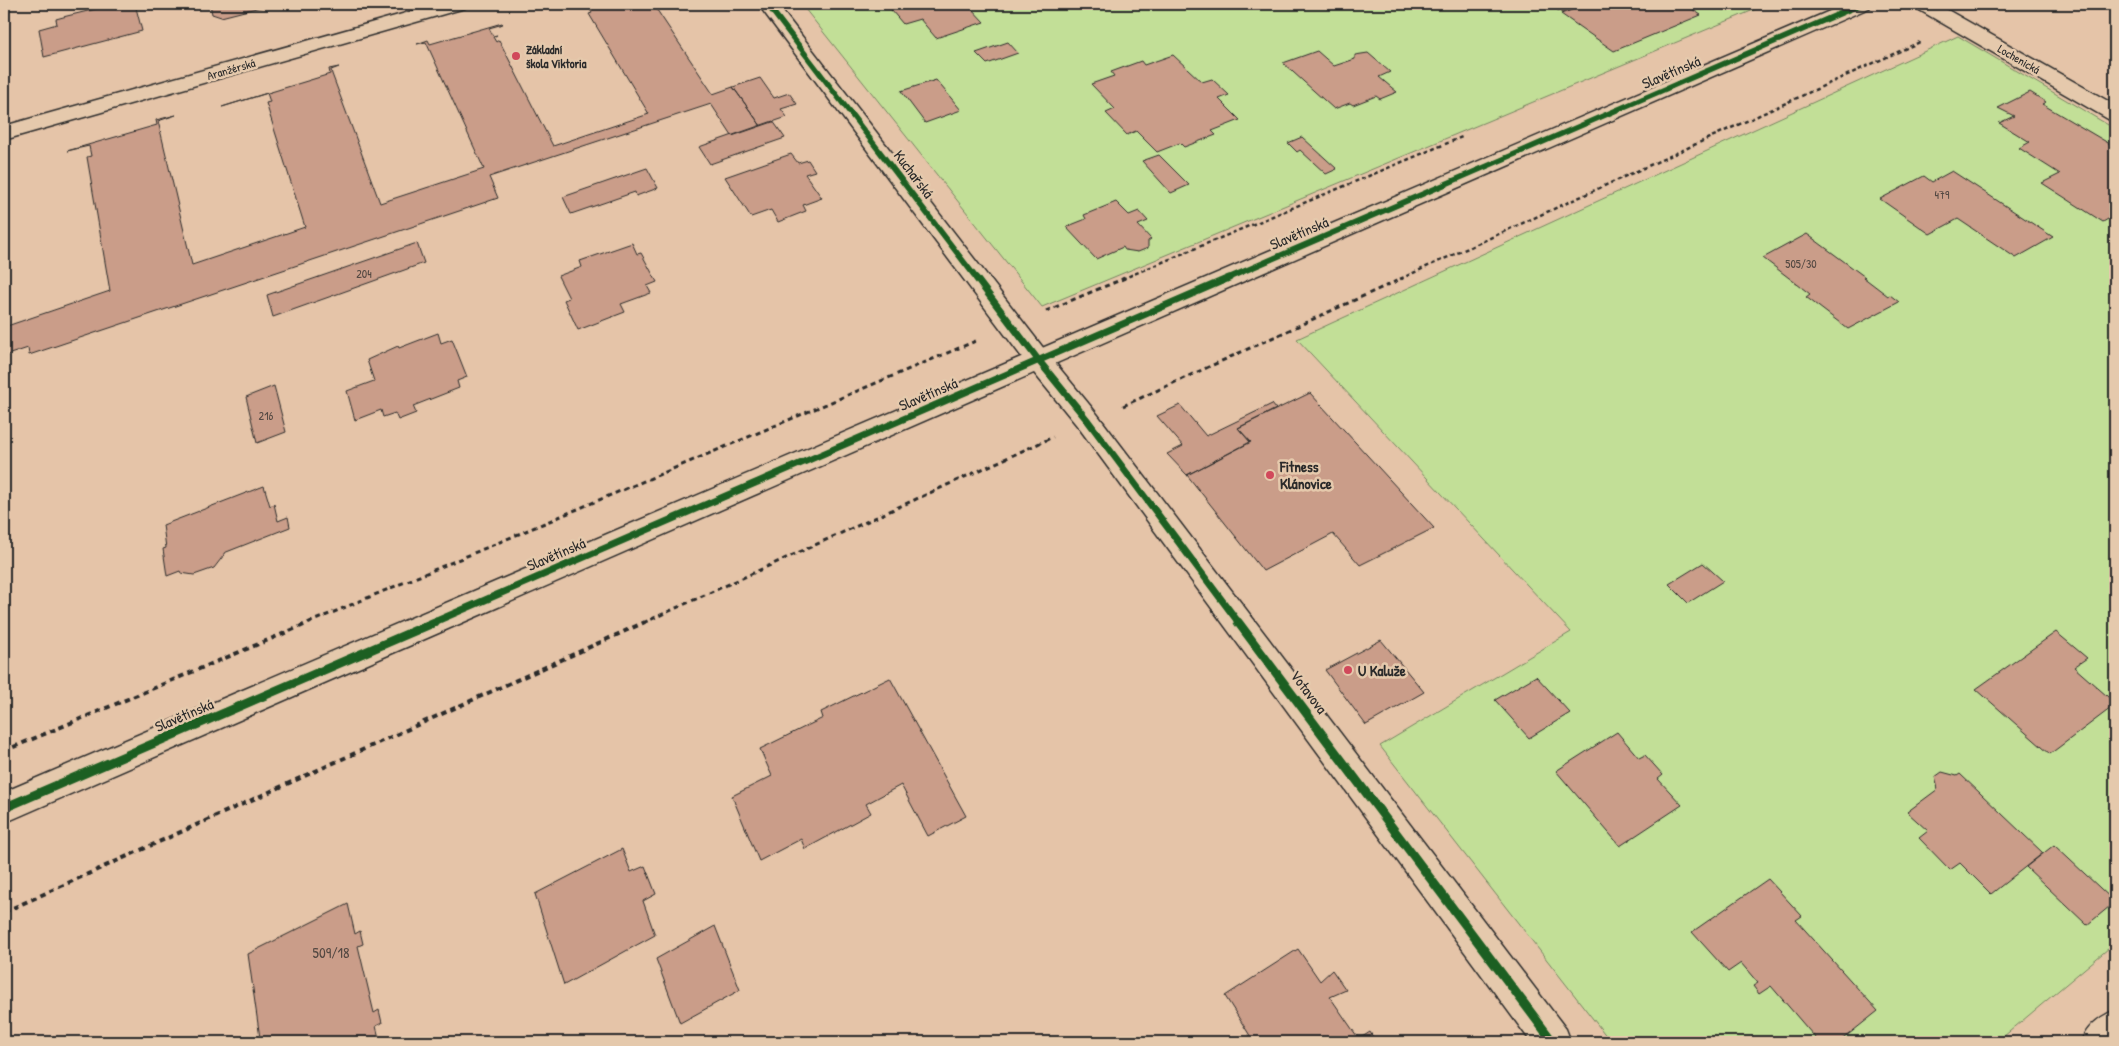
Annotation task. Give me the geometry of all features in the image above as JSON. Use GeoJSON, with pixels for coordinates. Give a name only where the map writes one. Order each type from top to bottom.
{"type":"FeatureCollection","features":[{"type":"Feature","properties":{"kind":"street","name":"Aranžérská"},"geometry":{"type":"LineString","coordinates":[[4,133],[458,4]]}},
{"type":"Feature","properties":{"kind":"street","name":"Kuchařská"},"geometry":{"type":"LineString","coordinates":[[767,4],[1039,361]]}},
{"type":"Feature","properties":{"kind":"street","name":"Slavětínská"},"geometry":{"type":"LineString","coordinates":[[4,808],[1862,4]]}},
{"type":"Feature","properties":{"kind":"street","name":"Lochenická"},"geometry":{"type":"LineString","coordinates":[[1923,4],[2115,114]]}},
{"type":"Feature","properties":{"kind":"street","name":"Votavova"},"geometry":{"type":"LineString","coordinates":[[1039,361],[1088,421],[1553,1042]]}},
{"type":"Feature","properties":{"kind":"street"},"geometry":{"type":"LineString","coordinates":[[2099,1042],[2115,1028]]}},
{"type":"Feature","properties":{"kind":"path"},"geometry":{"type":"LineString","coordinates":[[4,912],[2005,4]]}},
{"type":"Feature","properties":{"kind":"path"},"geometry":{"type":"LineString","coordinates":[[4,751],[1462,137]]}},
{"type":"Feature","properties":{"kind":"green space"},"geometry":{"type":"Polygon","coordinates":[[[801,4],[1768,4],[1042,307],[801,4]]]}},
{"type":"Feature","properties":{"kind":"green space"},"geometry":{"type":"Polygon","coordinates":[[[1958,36],[2115,129],[2115,943],[1997,1042],[1611,1042],[1380,746],[1571,632],[1297,339],[1958,36]]]}},
{"type":"Feature","properties":{"kind":"building"},"geometry":{"type":"Polygon","coordinates":[[[117,4],[118,8],[135,4],[142,31],[44,57],[39,29],[57,24],[56,19],[117,4]]]}},
{"type":"Feature","properties":{"kind":"building"},"geometry":{"type":"Polygon","coordinates":[[[210,4],[272,4],[221,17],[212,14],[210,4]]]}},
{"type":"Feature","properties":{"kind":"building"},"geometry":{"type":"Polygon","coordinates":[[[587,4],[653,4],[713,94],[733,87],[761,126],[732,136],[711,104],[489,177],[498,198],[29,355],[28,348],[4,356],[4,327],[110,291],[87,157],[91,156],[89,146],[67,151],[157,125],[156,120],[176,115],[158,121],[192,265],[305,227],[266,103],[270,102],[267,93],[330,74],[329,69],[339,67],[331,70],[332,74],[380,203],[484,169],[426,42],[417,44],[428,40],[430,44],[502,23],[489,28],[493,36],[497,35],[493,37],[496,42],[499,40],[553,146],[649,114],[589,14],[592,13],[590,9],[586,9],[589,8],[587,4]]]}},
{"type":"Feature","properties":{"kind":"building"},"geometry":{"type":"Polygon","coordinates":[[[886,4],[975,4],[977,6],[971,8],[984,22],[936,38],[920,19],[903,24],[886,4]]]}},
{"type":"Feature","properties":{"kind":"building"},"geometry":{"type":"Polygon","coordinates":[[[1549,4],[1587,4],[1562,13],[1549,4]]]}},
{"type":"Feature","properties":{"kind":"building"},"geometry":{"type":"Polygon","coordinates":[[[1587,4],[1684,4],[1701,15],[1614,51],[1561,14],[1587,4]]]}},
{"type":"Feature","properties":{"kind":"building"},"geometry":{"type":"Polygon","coordinates":[[[1714,4],[1739,4],[1724,10],[1714,4]]]}},
{"type":"Feature","properties":{"kind":"building"},"geometry":{"type":"Polygon","coordinates":[[[1008,42],[1018,53],[987,64],[976,53],[1008,42]]]}},
{"type":"Feature","properties":{"kind":"building"},"geometry":{"type":"Polygon","coordinates":[[[1317,51],[1334,66],[1355,59],[1355,55],[1368,53],[1390,72],[1379,77],[1397,92],[1380,99],[1376,96],[1353,105],[1350,103],[1334,109],[1283,63],[1317,51]]]}},
{"type":"Feature","properties":{"kind":"building"},"geometry":{"type":"Polygon","coordinates":[[[1173,55],[1202,82],[1212,79],[1229,95],[1219,99],[1240,120],[1212,131],[1216,135],[1184,147],[1180,143],[1157,152],[1136,131],[1127,135],[1106,113],[1115,109],[1091,84],[1114,76],[1111,72],[1141,61],[1144,65],[1173,55]]]}},
{"type":"Feature","properties":{"kind":"building"},"geometry":{"type":"Polygon","coordinates":[[[760,78],[774,98],[789,93],[797,104],[781,109],[787,117],[761,126],[733,87],[760,78]]]}},
{"type":"Feature","properties":{"kind":"building"},"geometry":{"type":"Polygon","coordinates":[[[936,80],[961,110],[925,123],[901,91],[936,80]]]}},
{"type":"Feature","properties":{"kind":"building"},"geometry":{"type":"Polygon","coordinates":[[[2030,92],[2046,102],[2042,104],[2115,147],[2115,215],[2103,222],[2042,183],[2060,174],[2019,148],[2030,142],[1999,123],[2014,116],[1998,108],[2030,92]]]}},
{"type":"Feature","properties":{"kind":"building"},"geometry":{"type":"Polygon","coordinates":[[[773,121],[785,138],[710,164],[699,147],[773,121]]]}},
{"type":"Feature","properties":{"kind":"building"},"geometry":{"type":"Polygon","coordinates":[[[1302,137],[1337,169],[1326,174],[1300,150],[1297,152],[1288,143],[1302,137]]]}},
{"type":"Feature","properties":{"kind":"building"},"geometry":{"type":"Polygon","coordinates":[[[791,154],[798,163],[808,160],[815,171],[805,174],[822,198],[803,205],[806,211],[778,222],[771,210],[751,217],[725,177],[791,154]]]}},
{"type":"Feature","properties":{"kind":"building"},"geometry":{"type":"Polygon","coordinates":[[[1159,155],[1189,185],[1171,193],[1142,161],[1159,155]]]}},
{"type":"Feature","properties":{"kind":"building"},"geometry":{"type":"Polygon","coordinates":[[[647,168],[658,188],[636,196],[635,192],[571,214],[563,197],[647,168]]]}},
{"type":"Feature","properties":{"kind":"building"},"geometry":{"type":"Polygon","coordinates":[[[1952,171],[2053,237],[2016,258],[1958,219],[1930,234],[1880,199],[1924,176],[1932,182],[1952,171]]]}},
{"type":"Feature","properties":{"kind":"building"},"geometry":{"type":"Polygon","coordinates":[[[1116,202],[1129,215],[1139,211],[1148,221],[1138,225],[1151,239],[1148,241],[1148,248],[1138,252],[1125,250],[1123,247],[1096,259],[1066,227],[1086,219],[1084,215],[1116,202]]]}},
{"type":"Feature","properties":{"kind":"building"},"geometry":{"type":"Polygon","coordinates":[[[1807,234],[1888,296],[1890,295],[1899,302],[1848,329],[1806,297],[1810,294],[1763,258],[1807,234]]]}},
{"type":"Feature","properties":{"kind":"building"},"geometry":{"type":"Polygon","coordinates":[[[417,243],[424,263],[273,317],[267,295],[417,243]]]}},
{"type":"Feature","properties":{"kind":"building"},"geometry":{"type":"Polygon","coordinates":[[[632,243],[637,254],[641,253],[657,282],[647,286],[651,293],[621,304],[625,312],[578,330],[564,300],[569,298],[558,276],[582,267],[580,261],[632,243]]]}},
{"type":"Feature","properties":{"kind":"building"},"geometry":{"type":"Polygon","coordinates":[[[438,333],[441,343],[452,339],[467,377],[457,381],[459,388],[413,406],[416,413],[398,420],[395,413],[383,417],[381,410],[355,420],[347,391],[374,381],[367,360],[398,346],[399,348],[438,333]]]}},
{"type":"Feature","properties":{"kind":"building"},"geometry":{"type":"Polygon","coordinates":[[[274,386],[286,432],[257,443],[246,397],[274,386]]]}},
{"type":"Feature","properties":{"kind":"building"},"geometry":{"type":"Polygon","coordinates":[[[1310,393],[1434,528],[1360,565],[1333,534],[1263,571],[1187,475],[1251,442],[1238,428],[1310,393]]]}},
{"type":"Feature","properties":{"kind":"building"},"geometry":{"type":"Polygon","coordinates":[[[1272,404],[1276,409],[1238,428],[1250,442],[1187,475],[1167,454],[1183,446],[1157,416],[1180,405],[1206,436],[1272,404]]]}},
{"type":"Feature","properties":{"kind":"building"},"geometry":{"type":"Polygon","coordinates":[[[264,486],[270,506],[274,504],[278,521],[288,517],[290,527],[224,553],[214,568],[194,575],[181,573],[180,571],[167,576],[163,549],[166,548],[163,525],[264,486]]]}},
{"type":"Feature","properties":{"kind":"building"},"geometry":{"type":"Polygon","coordinates":[[[1703,563],[1723,581],[1688,603],[1669,584],[1703,563]]]}},
{"type":"Feature","properties":{"kind":"building"},"geometry":{"type":"Polygon","coordinates":[[[2056,632],[2087,658],[2074,667],[2115,705],[2050,754],[1976,689],[2056,632]]]}},
{"type":"Feature","properties":{"kind":"building"},"geometry":{"type":"Polygon","coordinates":[[[1381,640],[1424,692],[1366,725],[1325,670],[1381,640]]]}},
{"type":"Feature","properties":{"kind":"building"},"geometry":{"type":"Polygon","coordinates":[[[1536,676],[1570,713],[1529,738],[1495,700],[1536,676]]]}},
{"type":"Feature","properties":{"kind":"building"},"geometry":{"type":"Polygon","coordinates":[[[890,678],[966,816],[928,836],[901,785],[866,804],[871,813],[805,849],[801,839],[759,861],[732,796],[772,776],[760,749],[823,718],[821,712],[890,678]]]}},
{"type":"Feature","properties":{"kind":"building"},"geometry":{"type":"Polygon","coordinates":[[[1617,732],[1639,758],[1645,755],[1663,775],[1658,779],[1682,805],[1620,846],[1556,771],[1617,732]]]}},
{"type":"Feature","properties":{"kind":"building"},"geometry":{"type":"Polygon","coordinates":[[[1942,772],[1957,776],[1960,774],[2043,853],[1991,894],[1960,863],[1950,870],[1919,838],[1928,831],[1907,812],[1938,789],[1935,777],[1942,772]]]}},
{"type":"Feature","properties":{"kind":"building"},"geometry":{"type":"Polygon","coordinates":[[[2054,845],[2115,902],[2087,925],[2026,867],[2054,845]]]}},
{"type":"Feature","properties":{"kind":"building"},"geometry":{"type":"Polygon","coordinates":[[[622,849],[631,872],[645,866],[656,894],[643,901],[655,935],[564,985],[535,894],[622,849]]]}},
{"type":"Feature","properties":{"kind":"building"},"geometry":{"type":"Polygon","coordinates":[[[1768,879],[1802,916],[1796,920],[1878,1011],[1839,1042],[1819,1042],[1771,986],[1759,994],[1753,986],[1758,983],[1741,963],[1728,972],[1692,932],[1768,879]]]}},
{"type":"Feature","properties":{"kind":"building"},"geometry":{"type":"Polygon","coordinates":[[[348,904],[355,934],[360,931],[363,944],[358,946],[374,1013],[379,1010],[382,1023],[376,1026],[380,1042],[251,1042],[260,1038],[248,954],[348,904]]]}},
{"type":"Feature","properties":{"kind":"building"},"geometry":{"type":"Polygon","coordinates":[[[715,926],[740,990],[680,1023],[656,959],[715,926]]]}},
{"type":"Feature","properties":{"kind":"building"},"geometry":{"type":"Polygon","coordinates":[[[1298,949],[1320,981],[1332,970],[1346,990],[1330,997],[1359,1039],[1370,1032],[1376,1042],[1254,1042],[1225,996],[1298,949]]]}},
{"type":"Feature","properties":{"kind":"cycle path"},"geometry":{"type":"LineString","coordinates":[[767,4],[1039,361],[1088,421],[1553,1042]]}},
{"type":"Feature","properties":{"kind":"cycle path"},"geometry":{"type":"LineString","coordinates":[[4,808],[1862,4]]}},
{"type":"Feature","properties":{"kind":"place","name":"Základní škola Viktoria"},"geometry":{"type":"Point","coordinates":[516,56]}},
{"type":"Feature","properties":{"kind":"place","name":"Fitness Klánovice"},"geometry":{"type":"Point","coordinates":[1270,475]}},
{"type":"Feature","properties":{"kind":"place","name":"U Kaluže"},"geometry":{"type":"Point","coordinates":[1348,670]}}]}
